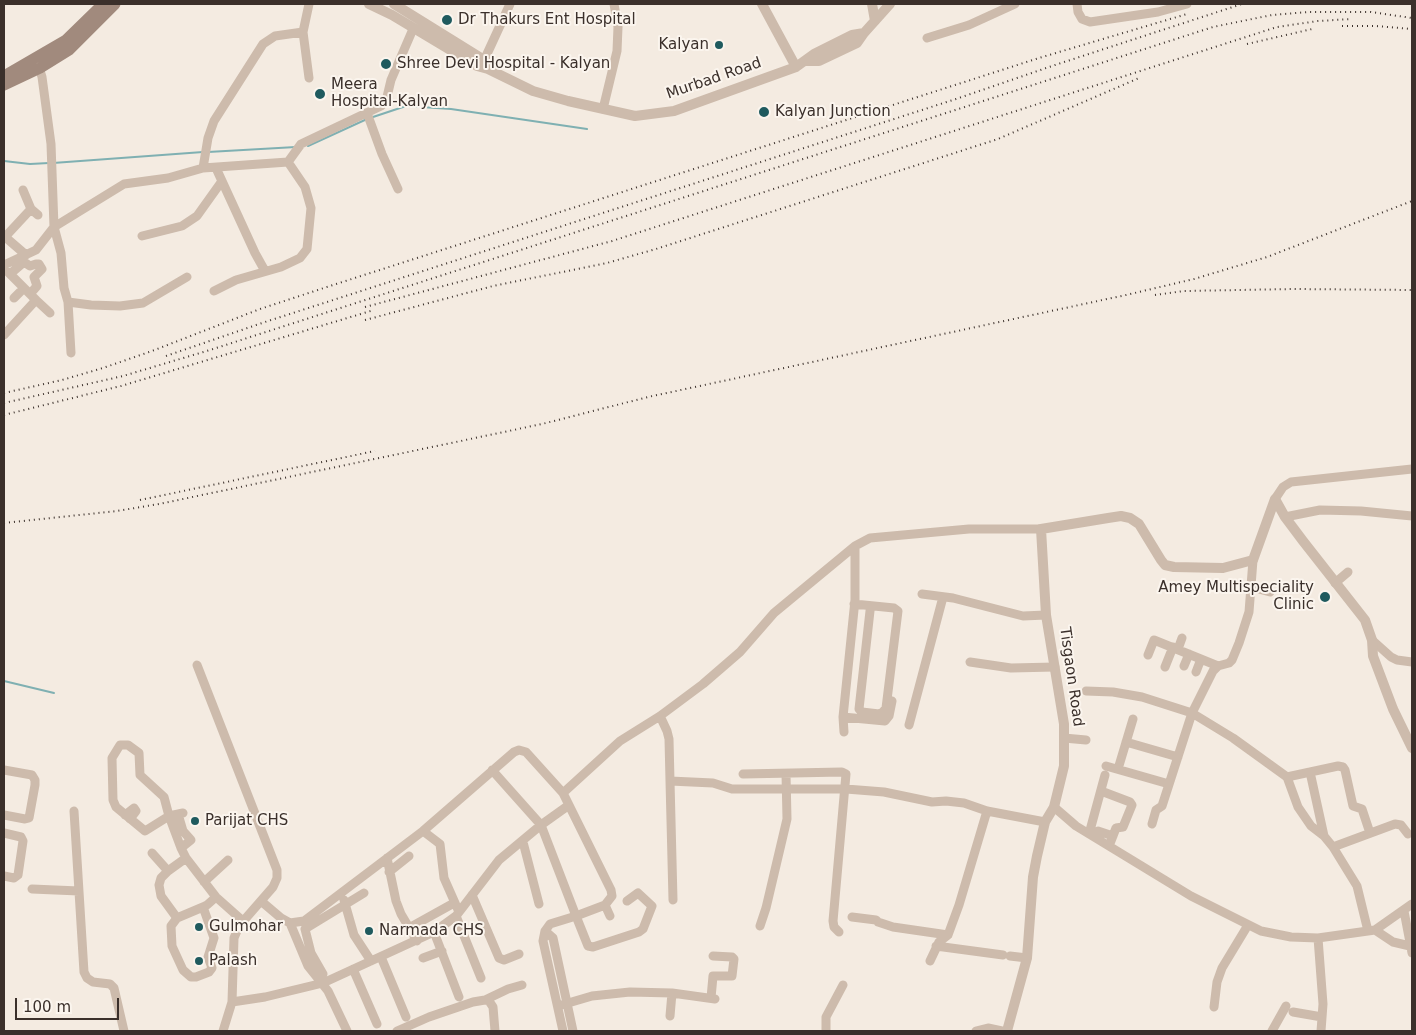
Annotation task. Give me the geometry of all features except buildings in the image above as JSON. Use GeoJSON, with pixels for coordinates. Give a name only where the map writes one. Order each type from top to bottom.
{"type":"FeatureCollection","features":[{"type":"Feature","properties":{"kind":"main road"},"geometry":{"type":"LineString","coordinates":[[4,85],[38,63],[66,40],[103,4]]}},
{"type":"Feature","properties":{"kind":"main road"},"geometry":{"type":"LineString","coordinates":[[4,76],[69,50],[115,4]]}},
{"type":"Feature","properties":{"kind":"street"},"geometry":{"type":"LineString","coordinates":[[309,4],[304,32],[309,78]]}},
{"type":"Feature","properties":{"kind":"street","name":"Murbad Road"},"geometry":{"type":"LineString","coordinates":[[369,4],[382,7],[414,29],[533,91],[635,116],[674,111],[796,67],[806,61],[819,62],[857,43],[890,4]]}},
{"type":"Feature","properties":{"kind":"street","name":"Murbad Road"},"geometry":{"type":"LineString","coordinates":[[394,4],[481,58],[484,66]]}},
{"type":"Feature","properties":{"kind":"street"},"geometry":{"type":"LineString","coordinates":[[484,66],[510,4]]}},
{"type":"Feature","properties":{"kind":"street"},"geometry":{"type":"LineString","coordinates":[[603,109],[617,51],[618,27],[614,4]]}},
{"type":"Feature","properties":{"kind":"street"},"geometry":{"type":"LineString","coordinates":[[762,4],[796,67]]}},
{"type":"Feature","properties":{"kind":"street"},"geometry":{"type":"LineString","coordinates":[[872,4],[875,21]]}},
{"type":"Feature","properties":{"kind":"street"},"geometry":{"type":"LineString","coordinates":[[927,38],[969,25],[1015,4]]}},
{"type":"Feature","properties":{"kind":"street"},"geometry":{"type":"LineString","coordinates":[[1077,4],[1078,12],[1082,19],[1090,22],[1158,12],[1187,4]]}},
{"type":"Feature","properties":{"kind":"street"},"geometry":{"type":"LineString","coordinates":[[6,269],[36,250],[54,227],[124,184],[168,178],[203,168],[290,159],[300,144],[381,106],[386,101],[390,80],[414,29]]}},
{"type":"Feature","properties":{"kind":"street"},"geometry":{"type":"LineString","coordinates":[[203,168],[208,138],[214,121],[263,44],[275,36],[304,32]]}},
{"type":"Feature","properties":{"kind":"street"},"geometry":{"type":"LineString","coordinates":[[38,63],[51,144],[54,227],[61,253],[64,288],[68,302],[72,352]]}},
{"type":"Feature","properties":{"kind":"street"},"geometry":{"type":"LineString","coordinates":[[367,113],[382,154],[398,189]]}},
{"type":"Feature","properties":{"kind":"street"},"geometry":{"type":"LineString","coordinates":[[214,291],[236,280],[281,267],[300,258],[307,249],[312,208],[301,189],[290,159]]}},
{"type":"Feature","properties":{"kind":"street"},"geometry":{"type":"LineString","coordinates":[[216,168],[265,271]]}},
{"type":"Feature","properties":{"kind":"street"},"geometry":{"type":"LineString","coordinates":[[142,236],[182,226],[197,216],[222,181]]}},
{"type":"Feature","properties":{"kind":"street"},"geometry":{"type":"LineString","coordinates":[[23,190],[34,212],[4,237],[26,255]]}},
{"type":"Feature","properties":{"kind":"street"},"geometry":{"type":"LineString","coordinates":[[4,335],[37,286],[34,278],[42,269],[39,264],[30,266],[24,262],[6,269]]}},
{"type":"Feature","properties":{"kind":"street"},"geometry":{"type":"LineString","coordinates":[[6,269],[50,313]]}},
{"type":"Feature","properties":{"kind":"street"},"geometry":{"type":"LineString","coordinates":[[68,302],[120,306],[143,304],[187,277]]}},
{"type":"Feature","properties":{"kind":"street"},"geometry":{"type":"LineString","coordinates":[[14,298],[30,294]]}},
{"type":"Feature","properties":{"kind":"street"},"geometry":{"type":"LineString","coordinates":[[1152,824],[1156,810],[1162,806],[1192,712],[1213,671],[1218,666],[1229,663],[1232,660],[1249,612],[1253,560],[1276,499],[1283,487],[1291,482],[1412,469]]}},
{"type":"Feature","properties":{"kind":"street"},"geometry":{"type":"LineString","coordinates":[[1276,499],[1285,517],[1365,620],[1372,640],[1373,656],[1393,709],[1412,748]]}},
{"type":"Feature","properties":{"kind":"street"},"geometry":{"type":"LineString","coordinates":[[1285,517],[1320,510],[1361,511],[1412,516]]}},
{"type":"Feature","properties":{"kind":"street"},"geometry":{"type":"LineString","coordinates":[[563,792],[620,741],[660,716],[718,671],[740,652],[774,613],[855,546],[870,538],[969,529],[1041,529],[1121,516],[1130,518],[1139,524],[1166,565],[1174,567],[1223,568],[1253,560]]}},
{"type":"Feature","properties":{"kind":"street","name":"Tisgaon Road"},"geometry":{"type":"LineString","coordinates":[[1007,1031],[1027,958],[1034,877],[1045,822],[1054,807],[1064,766],[1064,724],[1046,615],[1041,529]]}},
{"type":"Feature","properties":{"kind":"street"},"geometry":{"type":"LineString","coordinates":[[844,732],[842,718],[855,602],[855,546]]}},
{"type":"Feature","properties":{"kind":"street"},"geometry":{"type":"LineString","coordinates":[[1335,583],[1348,572]]}},
{"type":"Feature","properties":{"kind":"street"},"geometry":{"type":"LineString","coordinates":[[1251,587],[1270,592]]}},
{"type":"Feature","properties":{"kind":"street"},"geometry":{"type":"LineString","coordinates":[[922,594],[943,597],[1023,616],[1046,615]]}},
{"type":"Feature","properties":{"kind":"street"},"geometry":{"type":"LineString","coordinates":[[909,725],[943,597]]}},
{"type":"Feature","properties":{"kind":"street"},"geometry":{"type":"LineString","coordinates":[[855,602],[894,608],[898,611],[886,708],[879,714],[862,712],[860,709],[870,611]]}},
{"type":"Feature","properties":{"kind":"street"},"geometry":{"type":"LineString","coordinates":[[842,718],[885,721],[889,716],[902,609],[900,605],[895,603],[855,602]]}},
{"type":"Feature","properties":{"kind":"street"},"geometry":{"type":"LineString","coordinates":[[1165,667],[1182,638]]}},
{"type":"Feature","properties":{"kind":"street"},"geometry":{"type":"LineString","coordinates":[[1148,655],[1153,640],[1218,666]]}},
{"type":"Feature","properties":{"kind":"street"},"geometry":{"type":"LineString","coordinates":[[1372,640],[1396,660],[1412,662]]}},
{"type":"Feature","properties":{"kind":"street"},"geometry":{"type":"LineString","coordinates":[[1184,666],[1189,654]]}},
{"type":"Feature","properties":{"kind":"street"},"geometry":{"type":"LineString","coordinates":[[1196,672],[1201,659]]}},
{"type":"Feature","properties":{"kind":"street"},"geometry":{"type":"LineString","coordinates":[[970,662],[1011,668],[1055,667]]}},
{"type":"Feature","properties":{"kind":"street"},"geometry":{"type":"LineString","coordinates":[[198,665],[277,870],[277,878],[273,887],[243,922],[234,938],[232,1002],[222,1031]]}},
{"type":"Feature","properties":{"kind":"street"},"geometry":{"type":"LineString","coordinates":[[1086,690],[1142,697],[1192,712],[1233,738],[1287,777],[1298,807],[1311,826],[1324,836],[1333,847],[1357,886],[1372,931],[1411,950]]}},
{"type":"Feature","properties":{"kind":"street"},"geometry":{"type":"LineString","coordinates":[[660,716],[669,739],[673,900]]}},
{"type":"Feature","properties":{"kind":"street"},"geometry":{"type":"LineString","coordinates":[[1118,769],[1133,719]]}},
{"type":"Feature","properties":{"kind":"street"},"geometry":{"type":"LineString","coordinates":[[1064,738],[1086,740]]}},
{"type":"Feature","properties":{"kind":"street"},"geometry":{"type":"LineString","coordinates":[[1126,742],[1178,757]]}},
{"type":"Feature","properties":{"kind":"street"},"geometry":{"type":"LineString","coordinates":[[177,814],[145,831],[116,807],[113,800],[112,758],[120,745],[128,745],[139,754],[141,778],[163,795],[177,814],[181,848],[186,858],[216,897],[243,922]]}},
{"type":"Feature","properties":{"kind":"street"},"geometry":{"type":"LineString","coordinates":[[290,923],[304,922],[423,831],[514,752],[526,752],[563,792],[611,890],[612,896],[607,910],[550,924],[545,931],[543,941],[549,969],[573,1031]]}},
{"type":"Feature","properties":{"kind":"street"},"geometry":{"type":"LineString","coordinates":[[1106,766],[1169,784]]}},
{"type":"Feature","properties":{"kind":"street"},"geometry":{"type":"LineString","coordinates":[[1287,777],[1338,766],[1345,768],[1352,806],[1362,809],[1370,833]]}},
{"type":"Feature","properties":{"kind":"street"},"geometry":{"type":"LineString","coordinates":[[4,770],[32,775],[35,785],[29,818],[4,815]]}},
{"type":"Feature","properties":{"kind":"street"},"geometry":{"type":"LineString","coordinates":[[492,770],[541,825],[576,918],[590,947],[639,932],[643,928],[652,907],[638,893],[629,903],[611,890]]}},
{"type":"Feature","properties":{"kind":"street"},"geometry":{"type":"LineString","coordinates":[[1310,772],[1324,836]]}},
{"type":"Feature","properties":{"kind":"street"},"geometry":{"type":"LineString","coordinates":[[743,774],[845,773],[847,775],[833,921],[834,926],[840,932]]}},
{"type":"Feature","properties":{"kind":"street"},"geometry":{"type":"LineString","coordinates":[[760,926],[787,819],[786,774]]}},
{"type":"Feature","properties":{"kind":"street"},"geometry":{"type":"LineString","coordinates":[[1094,833],[1105,776]]}},
{"type":"Feature","properties":{"kind":"street"},"geometry":{"type":"LineString","coordinates":[[670,781],[713,783],[732,789],[846,789],[884,792],[932,802],[964,803],[987,811],[1045,822]]}},
{"type":"Feature","properties":{"kind":"street"},"geometry":{"type":"LineString","coordinates":[[1101,791],[1130,802],[1132,805],[1123,827],[1116,828],[1109,846]]}},
{"type":"Feature","properties":{"kind":"street"},"geometry":{"type":"LineString","coordinates":[[232,1002],[265,997],[353,969],[434,932],[457,914],[499,860],[541,825],[569,805]]}},
{"type":"Feature","properties":{"kind":"street"},"geometry":{"type":"LineString","coordinates":[[1054,807],[1076,826],[1094,833],[1113,836]]}},
{"type":"Feature","properties":{"kind":"street"},"geometry":{"type":"LineString","coordinates":[[74,811],[84,972],[87,978],[93,982],[110,984],[114,988],[124,1031]]}},
{"type":"Feature","properties":{"kind":"street"},"geometry":{"type":"LineString","coordinates":[[930,961],[936,946],[948,935],[987,811]]}},
{"type":"Feature","properties":{"kind":"street"},"geometry":{"type":"LineString","coordinates":[[1333,847],[1398,824],[1404,827],[1408,834]]}},
{"type":"Feature","properties":{"kind":"street"},"geometry":{"type":"LineString","coordinates":[[423,831],[440,844],[444,878],[481,978]]}},
{"type":"Feature","properties":{"kind":"street"},"geometry":{"type":"LineString","coordinates":[[4,833],[21,836],[23,841],[18,875],[14,878],[4,876]]}},
{"type":"Feature","properties":{"kind":"street"},"geometry":{"type":"LineString","coordinates":[[1094,833],[1109,846],[1191,896],[1261,931],[1318,938],[1372,931],[1412,904]]}},
{"type":"Feature","properties":{"kind":"street"},"geometry":{"type":"LineString","coordinates":[[522,842],[540,904]]}},
{"type":"Feature","properties":{"kind":"street"},"geometry":{"type":"LineString","coordinates":[[152,853],[168,871]]}},
{"type":"Feature","properties":{"kind":"street"},"geometry":{"type":"LineString","coordinates":[[389,872],[409,856]]}},
{"type":"Feature","properties":{"kind":"street"},"geometry":{"type":"LineString","coordinates":[[177,918],[163,900],[160,890],[161,878],[186,858]]}},
{"type":"Feature","properties":{"kind":"street"},"geometry":{"type":"LineString","coordinates":[[387,858],[396,901],[417,941]]}},
{"type":"Feature","properties":{"kind":"street"},"geometry":{"type":"LineString","coordinates":[[204,882],[228,860]]}},
{"type":"Feature","properties":{"kind":"street"},"geometry":{"type":"LineString","coordinates":[[32,889],[80,891]]}},
{"type":"Feature","properties":{"kind":"street"},"geometry":{"type":"LineString","coordinates":[[342,893],[354,935],[371,961]]}},
{"type":"Feature","properties":{"kind":"street"},"geometry":{"type":"LineString","coordinates":[[347,1031],[323,978],[308,966],[305,932],[306,927],[364,893]]}},
{"type":"Feature","properties":{"kind":"street"},"geometry":{"type":"LineString","coordinates":[[472,895],[499,958],[504,960],[518,954]]}},
{"type":"Feature","properties":{"kind":"street"},"geometry":{"type":"LineString","coordinates":[[203,907],[214,938],[209,953],[212,968],[210,972],[194,977],[188,975],[183,970],[172,946],[171,926],[177,918],[203,907],[216,897]]}},
{"type":"Feature","properties":{"kind":"street"},"geometry":{"type":"LineString","coordinates":[[261,901],[290,923],[308,954]]}},
{"type":"Feature","properties":{"kind":"street"},"geometry":{"type":"LineString","coordinates":[[409,928],[454,903]]}},
{"type":"Feature","properties":{"kind":"street"},"geometry":{"type":"LineString","coordinates":[[1404,911],[1411,950]]}},
{"type":"Feature","properties":{"kind":"street"},"geometry":{"type":"LineString","coordinates":[[852,918],[876,920],[893,927],[948,935]]}},
{"type":"Feature","properties":{"kind":"street"},"geometry":{"type":"LineString","coordinates":[[1214,1007],[1217,982],[1222,968],[1248,924]]}},
{"type":"Feature","properties":{"kind":"street"},"geometry":{"type":"LineString","coordinates":[[545,931],[552,938],[559,966],[563,1005],[563,1031]]}},
{"type":"Feature","properties":{"kind":"street"},"geometry":{"type":"LineString","coordinates":[[434,932],[459,997]]}},
{"type":"Feature","properties":{"kind":"street"},"geometry":{"type":"LineString","coordinates":[[1318,938],[1322,996],[1321,1031]]}},
{"type":"Feature","properties":{"kind":"street"},"geometry":{"type":"LineString","coordinates":[[936,946],[1027,958]]}},
{"type":"Feature","properties":{"kind":"street"},"geometry":{"type":"LineString","coordinates":[[423,958],[442,951]]}},
{"type":"Feature","properties":{"kind":"street"},"geometry":{"type":"LineString","coordinates":[[563,1005],[592,996],[622,992],[672,993],[713,999],[713,976],[732,976],[734,959],[732,957],[713,956]]}},
{"type":"Feature","properties":{"kind":"street"},"geometry":{"type":"LineString","coordinates":[[380,957],[406,1017]]}},
{"type":"Feature","properties":{"kind":"street"},"geometry":{"type":"LineString","coordinates":[[549,969],[559,966]]}},
{"type":"Feature","properties":{"kind":"street"},"geometry":{"type":"LineString","coordinates":[[353,969],[377,1024]]}},
{"type":"Feature","properties":{"kind":"street"},"geometry":{"type":"LineString","coordinates":[[826,1031],[826,1017],[843,985]]}},
{"type":"Feature","properties":{"kind":"street"},"geometry":{"type":"LineString","coordinates":[[397,1031],[429,1017],[473,1002],[485,1000],[508,989],[522,986]]}},
{"type":"Feature","properties":{"kind":"street"},"geometry":{"type":"LineString","coordinates":[[670,1016],[672,993]]}},
{"type":"Feature","properties":{"kind":"street"},"geometry":{"type":"LineString","coordinates":[[485,1000],[489,1001],[493,1008],[495,1031]]}},
{"type":"Feature","properties":{"kind":"street"},"geometry":{"type":"LineString","coordinates":[[1272,1031],[1289,1009],[1322,1018]]}},
{"type":"Feature","properties":{"kind":"street"},"geometry":{"type":"LineString","coordinates":[[976,1031],[988,1028],[1002,1031]]}},
{"type":"Feature","properties":{"kind":"waterway"},"geometry":{"type":"LineString","coordinates":[[373,117],[406,106],[451,109],[587,129]]}},
{"type":"Feature","properties":{"kind":"waterway"},"geometry":{"type":"LineString","coordinates":[[308,146],[367,119]]}},
{"type":"Feature","properties":{"kind":"waterway"},"geometry":{"type":"LineString","coordinates":[[208,152],[296,147]]}},
{"type":"Feature","properties":{"kind":"waterway"},"geometry":{"type":"LineString","coordinates":[[53,163],[203,152]]}},
{"type":"Feature","properties":{"kind":"waterway"},"geometry":{"type":"LineString","coordinates":[[4,161],[30,164],[49,163]]}},
{"type":"Feature","properties":{"kind":"waterway"},"geometry":{"type":"LineString","coordinates":[[4,681],[54,693]]}},
{"type":"Feature","properties":{"kind":"railway"},"geometry":{"type":"LineString","coordinates":[[166,356],[265,322],[956,99],[1242,4]]}},
{"type":"Feature","properties":{"kind":"railway"},"geometry":{"type":"LineString","coordinates":[[4,403],[123,376],[210,350],[1213,27],[1272,15],[1308,12],[1371,12],[1412,18]]}},
{"type":"Feature","properties":{"kind":"railway"},"geometry":{"type":"LineString","coordinates":[[4,393],[62,380],[103,368],[260,309],[333,285],[1039,58],[1187,14]]}},
{"type":"Feature","properties":{"kind":"railway"},"geometry":{"type":"LineString","coordinates":[[365,307],[612,241],[1277,27],[1318,21],[1352,19]]}},
{"type":"Feature","properties":{"kind":"railway"},"geometry":{"type":"LineString","coordinates":[[1342,26],[1412,29]]}},
{"type":"Feature","properties":{"kind":"railway"},"geometry":{"type":"LineString","coordinates":[[1247,44],[1312,29]]}},
{"type":"Feature","properties":{"kind":"railway"},"geometry":{"type":"LineString","coordinates":[[365,320],[493,286],[607,263],[656,249],[998,139],[1139,78]]}},
{"type":"Feature","properties":{"kind":"railway"},"geometry":{"type":"LineString","coordinates":[[4,523],[117,511],[159,504],[542,424],[648,397],[1126,295],[1194,279],[1267,257],[1412,201]]}},
{"type":"Feature","properties":{"kind":"railway"},"geometry":{"type":"LineString","coordinates":[[1155,295],[1184,291],[1293,289],[1412,290]]}},
{"type":"Feature","properties":{"kind":"railway"},"geometry":{"type":"LineString","coordinates":[[4,415],[121,386],[374,310]]}},
{"type":"Feature","properties":{"kind":"railway"},"geometry":{"type":"LineString","coordinates":[[140,500],[375,451]]}},
{"type":"Feature","properties":{"kind":"place","name":"Dr Thakurs Ent Hospital"},"geometry":{"type":"Point","coordinates":[447,20]}},
{"type":"Feature","properties":{"kind":"place","name":"Kalyan"},"geometry":{"type":"Point","coordinates":[719,45]}},
{"type":"Feature","properties":{"kind":"place","name":"Shree Devi Hospital - Kalyan"},"geometry":{"type":"Point","coordinates":[386,64]}},
{"type":"Feature","properties":{"kind":"place","name":"Meera Hospital-Kalyan"},"geometry":{"type":"Point","coordinates":[320,94]}},
{"type":"Feature","properties":{"kind":"place","name":"Kalyan Junction"},"geometry":{"type":"Point","coordinates":[764,112]}},
{"type":"Feature","properties":{"kind":"place","name":"Amey Multispeciality Clinic"},"geometry":{"type":"Point","coordinates":[1325,597]}},
{"type":"Feature","properties":{"kind":"place","name":"Parijat CHS"},"geometry":{"type":"Point","coordinates":[195,821]}},
{"type":"Feature","properties":{"kind":"place","name":"Gulmohar"},"geometry":{"type":"Point","coordinates":[199,927]}},
{"type":"Feature","properties":{"kind":"place","name":"Narmada CHS"},"geometry":{"type":"Point","coordinates":[369,931]}},
{"type":"Feature","properties":{"kind":"place","name":"Palash"},"geometry":{"type":"Point","coordinates":[199,961]}}]}
